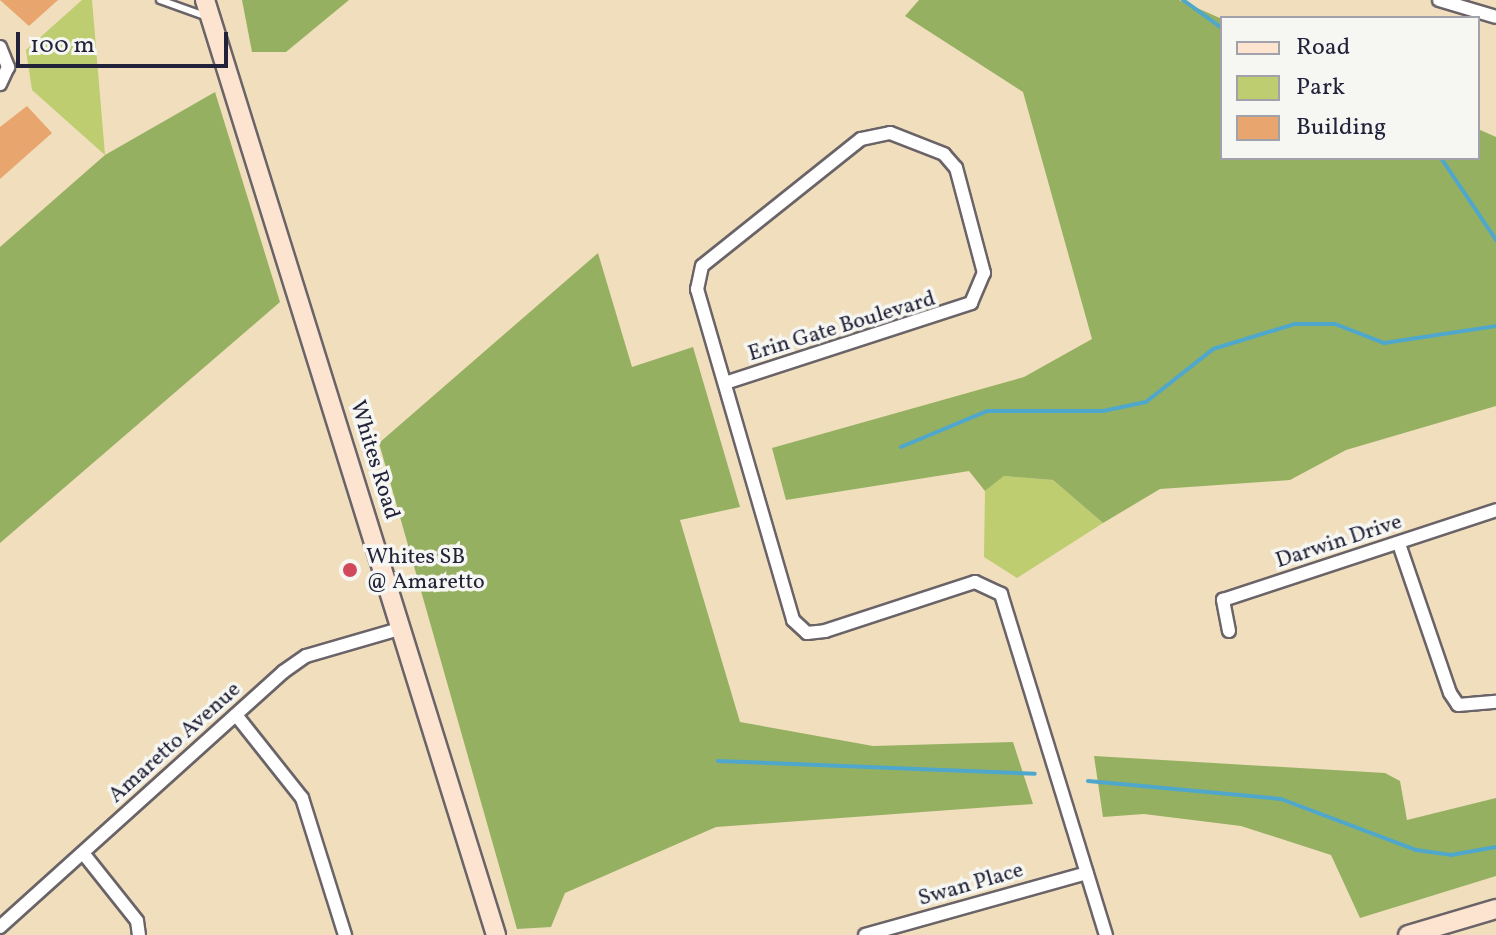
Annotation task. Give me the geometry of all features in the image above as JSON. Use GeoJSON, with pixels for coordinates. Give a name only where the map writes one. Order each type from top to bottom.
{"type":"FeatureCollection","features":[{"type":"Feature","properties":{"kind":"main road","name":"Whites Road"},"geometry":{"type":"LineString","coordinates":[[205,0],[496,935]]}},
{"type":"Feature","properties":{"kind":"main road"},"geometry":{"type":"LineString","coordinates":[[1408,935],[1496,909]]}},
{"type":"Feature","properties":{"kind":"street"},"geometry":{"type":"LineString","coordinates":[[1439,0],[1496,17]]}},
{"type":"Feature","properties":{"kind":"street"},"geometry":{"type":"LineString","coordinates":[[0,47],[8,67],[0,84]]}},
{"type":"Feature","properties":{"kind":"street","name":"Erin Gate Boulevard"},"geometry":{"type":"LineString","coordinates":[[725,383],[971,303],[984,273],[956,168],[944,154],[890,133],[861,139],[702,266],[697,289],[793,620],[807,633],[975,582],[1001,594],[1106,935]]}},
{"type":"Feature","properties":{"kind":"street","name":"Darwin Drive"},"geometry":{"type":"LineString","coordinates":[[1229,631],[1223,600],[1496,510]]}},
{"type":"Feature","properties":{"kind":"street"},"geometry":{"type":"LineString","coordinates":[[1399,544],[1450,693],[1458,705],[1496,702]]}},
{"type":"Feature","properties":{"kind":"street","name":"Amaretto Avenue"},"geometry":{"type":"LineString","coordinates":[[0,927],[306,656],[399,629]]}},
{"type":"Feature","properties":{"kind":"street"},"geometry":{"type":"LineString","coordinates":[[236,715],[302,798],[345,935]]}},
{"type":"Feature","properties":{"kind":"street"},"geometry":{"type":"LineString","coordinates":[[83,853],[137,921],[139,935]]}},
{"type":"Feature","properties":{"kind":"street","name":"Swan Place"},"geometry":{"type":"LineString","coordinates":[[865,935],[1087,873]]}},
{"type":"Feature","properties":{"kind":"lane"},"geometry":{"type":"LineString","coordinates":[[160,0],[211,18]]}},
{"type":"Feature","properties":{"kind":"green space"},"geometry":{"type":"Polygon","coordinates":[[[82,0],[92,0],[105,155],[32,90],[26,50],[82,0]]]}},
{"type":"Feature","properties":{"kind":"green space"},"geometry":{"type":"Polygon","coordinates":[[[242,0],[349,0],[286,52],[252,52],[242,0]]]}},
{"type":"Feature","properties":{"kind":"green space"},"geometry":{"type":"Polygon","coordinates":[[[919,0],[1179,0],[1220,18],[1220,160],[1480,160],[1480,130],[1496,137],[1496,406],[1346,450],[1290,480],[1160,489],[1103,523],[1053,480],[1004,476],[985,491],[969,471],[786,500],[772,448],[1024,377],[1092,339],[1023,92],[905,16],[919,0]]]}},
{"type":"Feature","properties":{"kind":"green space"},"geometry":{"type":"Polygon","coordinates":[[[215,92],[280,302],[0,543],[0,247],[105,155],[215,92]]]}},
{"type":"Feature","properties":{"kind":"green space"},"geometry":{"type":"Polygon","coordinates":[[[598,253],[632,367],[693,347],[740,507],[680,520],[740,722],[873,746],[1013,742],[1033,804],[716,827],[565,893],[551,927],[517,929],[379,443],[598,253]]]}},
{"type":"Feature","properties":{"kind":"green space"},"geometry":{"type":"Polygon","coordinates":[[[1004,476],[1053,480],[1103,523],[1017,578],[984,557],[985,491],[1004,476]]]}},
{"type":"Feature","properties":{"kind":"green space"},"geometry":{"type":"Polygon","coordinates":[[[1094,756],[1385,773],[1400,781],[1407,820],[1496,798],[1496,876],[1360,918],[1331,855],[1241,826],[1144,814],[1103,817],[1094,756]]]}},
{"type":"Feature","properties":{"kind":"building"},"geometry":{"type":"Polygon","coordinates":[[[0,0],[58,0],[29,26],[0,0]]]}},
{"type":"Feature","properties":{"kind":"building"},"geometry":{"type":"Polygon","coordinates":[[[27,106],[52,133],[0,179],[0,127],[27,106]]]}},
{"type":"Feature","properties":{"kind":"waterway"},"geometry":{"type":"LineString","coordinates":[[1183,0],[1220,27]]}},
{"type":"Feature","properties":{"kind":"waterway"},"geometry":{"type":"LineString","coordinates":[[1442,160],[1496,240]]}},
{"type":"Feature","properties":{"kind":"waterway"},"geometry":{"type":"LineString","coordinates":[[901,447],[987,411],[1103,411],[1146,402],[1213,349],[1295,324],[1335,324],[1384,343],[1496,326]]}},
{"type":"Feature","properties":{"kind":"waterway"},"geometry":{"type":"LineString","coordinates":[[718,761],[1035,774]]}},
{"type":"Feature","properties":{"kind":"waterway"},"geometry":{"type":"LineString","coordinates":[[1088,781],[1281,799],[1416,850],[1451,855],[1496,847]]}},
{"type":"Feature","properties":{"kind":"place","name":"Whites SB @ Amaretto"},"geometry":{"type":"Point","coordinates":[350,570]}}]}
